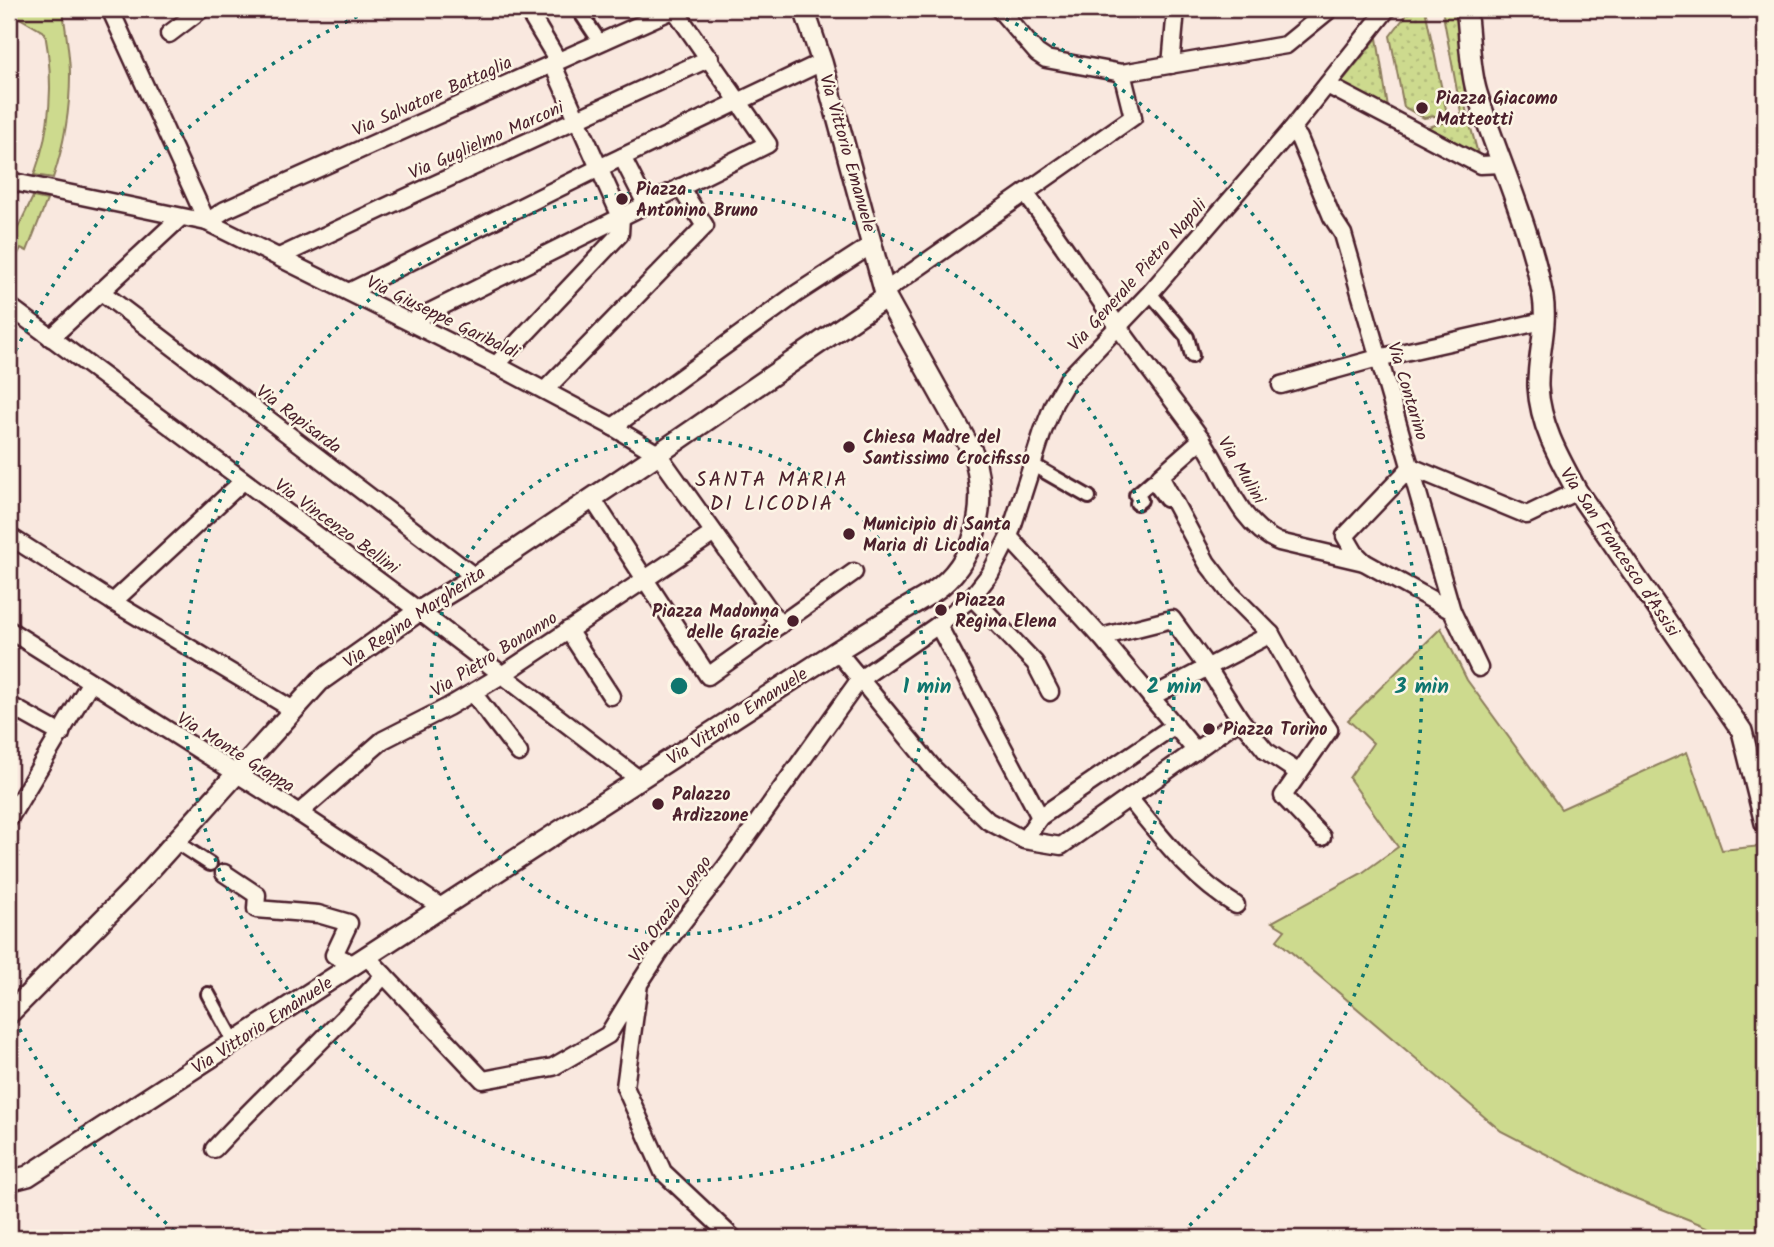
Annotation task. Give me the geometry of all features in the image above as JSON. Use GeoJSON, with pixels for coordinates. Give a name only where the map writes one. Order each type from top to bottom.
{"type":"FeatureCollection","features":[{"type":"Feature","properties":{"kind":"street"},"geometry":{"type":"LineString","coordinates":[[110,9],[207,222]]}},
{"type":"Feature","properties":{"kind":"street"},"geometry":{"type":"LineString","coordinates":[[169,34],[202,9]]}},
{"type":"Feature","properties":{"kind":"street"},"geometry":{"type":"LineString","coordinates":[[496,365],[620,234],[621,217],[555,62],[527,9]]}},
{"type":"Feature","properties":{"kind":"street"},"geometry":{"type":"LineString","coordinates":[[578,9],[600,42]]}},
{"type":"Feature","properties":{"kind":"street"},"geometry":{"type":"LineString","coordinates":[[410,322],[768,144],[674,9]]}},
{"type":"Feature","properties":{"kind":"street","name":"Via Salvatore Battaglia"},"geometry":{"type":"LineString","coordinates":[[207,222],[225,209],[674,9]]}},
{"type":"Feature","properties":{"kind":"street","name":"Via Vittorio Emanuele"},"geometry":{"type":"LineString","coordinates":[[9,1181],[28,1176],[940,586],[966,555],[975,535],[981,489],[973,453],[886,294],[822,62],[804,9]]}},
{"type":"Feature","properties":{"kind":"street"},"geometry":{"type":"LineString","coordinates":[[999,9],[1037,53],[1046,59],[1122,74],[1286,45],[1331,9]]}},
{"type":"Feature","properties":{"kind":"street"},"geometry":{"type":"LineString","coordinates":[[1171,65],[1175,9]]}},
{"type":"Feature","properties":{"kind":"street","name":"Via Generale Pietro Napoli"},"geometry":{"type":"LineString","coordinates":[[941,631],[977,602],[1009,537],[1054,403],[1068,379],[1150,293],[1291,130],[1387,9]]}},
{"type":"Feature","properties":{"kind":"street","name":"Via San Francesco d'Assisi"},"geometry":{"type":"LineString","coordinates":[[1466,9],[1476,90],[1530,243],[1543,299],[1538,386],[1544,421],[1555,452],[1577,491],[1742,731],[1765,823]]}},
{"type":"Feature","properties":{"kind":"street","name":"Via Guglielmo Marconi"},"geometry":{"type":"LineString","coordinates":[[279,257],[710,58]]}},
{"type":"Feature","properties":{"kind":"street"},"geometry":{"type":"LineString","coordinates":[[349,292],[573,181],[598,165],[627,154],[822,62]]}},
{"type":"Feature","properties":{"kind":"street"},"geometry":{"type":"LineString","coordinates":[[886,294],[1133,117],[1122,74]]}},
{"type":"Feature","properties":{"kind":"street"},"geometry":{"type":"LineString","coordinates":[[1327,85],[1480,165],[1506,174]]}},
{"type":"Feature","properties":{"kind":"street","name":"Via Contarino"},"geometry":{"type":"LineString","coordinates":[[1291,130],[1299,138],[1332,216],[1343,234],[1452,611],[1479,668]]}},
{"type":"Feature","properties":{"kind":"street"},"geometry":{"type":"LineString","coordinates":[[627,154],[653,201]]}},
{"type":"Feature","properties":{"kind":"street","name":"Via Giuseppe Garibaldi"},"geometry":{"type":"LineString","coordinates":[[9,181],[207,222],[545,390],[658,454]]}},
{"type":"Feature","properties":{"kind":"street"},"geometry":{"type":"LineString","coordinates":[[545,390],[705,226],[680,187]]}},
{"type":"Feature","properties":{"kind":"street","name":"Via Mulini"},"geometry":{"type":"LineString","coordinates":[[1025,193],[1118,326],[1202,439],[1244,513],[1255,527],[1279,542],[1364,562],[1452,611]]}},
{"type":"Feature","properties":{"kind":"street"},"geometry":{"type":"LineString","coordinates":[[51,338],[180,218]]}},
{"type":"Feature","properties":{"kind":"street"},"geometry":{"type":"LineString","coordinates":[[613,427],[796,294],[873,244]]}},
{"type":"Feature","properties":{"kind":"street","name":"Via Rapisarda"},"geometry":{"type":"LineString","coordinates":[[100,291],[475,577]]}},
{"type":"Feature","properties":{"kind":"street"},"geometry":{"type":"LineString","coordinates":[[1150,293],[1187,337],[1192,356]]}},
{"type":"Feature","properties":{"kind":"street","name":"Via Regina Margherita"},"geometry":{"type":"LineString","coordinates":[[9,1014],[131,892],[292,709],[320,681],[419,611],[475,577],[658,454],[886,294]]}},
{"type":"Feature","properties":{"kind":"street","name":"Via Vincenzo Bellini"},"geometry":{"type":"LineString","coordinates":[[9,306],[419,611],[640,780]]}},
{"type":"Feature","properties":{"kind":"street"},"geometry":{"type":"LineString","coordinates":[[1281,385],[1378,358],[1543,321]]}},
{"type":"Feature","properties":{"kind":"street"},"geometry":{"type":"LineString","coordinates":[[1202,439],[1160,476],[1207,563],[1231,594],[1271,634],[1305,695],[1329,730],[1283,796],[1322,837]]}},
{"type":"Feature","properties":{"kind":"street"},"geometry":{"type":"LineString","coordinates":[[658,454],[777,621]]}},
{"type":"Feature","properties":{"kind":"street"},"geometry":{"type":"LineString","coordinates":[[1033,465],[1089,497]]}},
{"type":"Feature","properties":{"kind":"street"},"geometry":{"type":"LineString","coordinates":[[1364,562],[1345,536],[1411,467],[1527,514],[1577,491]]}},
{"type":"Feature","properties":{"kind":"street"},"geometry":{"type":"LineString","coordinates":[[113,602],[243,481]]}},
{"type":"Feature","properties":{"kind":"street"},"geometry":{"type":"LineString","coordinates":[[1137,503],[1140,500],[1136,495],[1152,481],[1166,500],[1173,500]]}},
{"type":"Feature","properties":{"kind":"street"},"geometry":{"type":"LineString","coordinates":[[592,498],[708,676],[777,621],[854,572]]}},
{"type":"Feature","properties":{"kind":"street","name":"Via Pietro Bonanno"},"geometry":{"type":"LineString","coordinates":[[299,813],[383,740],[449,707],[502,674],[714,533]]}},
{"type":"Feature","properties":{"kind":"street"},"geometry":{"type":"LineString","coordinates":[[9,536],[292,709]]}},
{"type":"Feature","properties":{"kind":"street"},"geometry":{"type":"LineString","coordinates":[[1009,537],[1101,637],[1177,727],[1193,753]]}},
{"type":"Feature","properties":{"kind":"street"},"geometry":{"type":"LineString","coordinates":[[977,602],[1035,663],[1050,692]]}},
{"type":"Feature","properties":{"kind":"street"},"geometry":{"type":"LineString","coordinates":[[1101,637],[1172,619],[1242,722],[1266,751],[1299,774]]}},
{"type":"Feature","properties":{"kind":"street","name":"Via Monte Grappa"},"geometry":{"type":"LineString","coordinates":[[9,631],[299,813],[441,907]]}},
{"type":"Feature","properties":{"kind":"street"},"geometry":{"type":"LineString","coordinates":[[568,631],[611,696]]}},
{"type":"Feature","properties":{"kind":"street"},"geometry":{"type":"LineString","coordinates":[[941,631],[1040,817]]}},
{"type":"Feature","properties":{"kind":"street","name":"Via Orazio Longo"},"geometry":{"type":"LineString","coordinates":[[733,1238],[663,1172],[625,1087],[639,984],[663,947],[724,869],[860,679],[941,631]]}},
{"type":"Feature","properties":{"kind":"street"},"geometry":{"type":"LineString","coordinates":[[1151,697],[1271,634]]}},
{"type":"Feature","properties":{"kind":"street"},"geometry":{"type":"LineString","coordinates":[[836,651],[933,768],[988,821],[1024,840],[1061,846],[1193,753],[1242,722]]}},
{"type":"Feature","properties":{"kind":"street"},"geometry":{"type":"LineString","coordinates":[[9,819],[90,683]]}},
{"type":"Feature","properties":{"kind":"street"},"geometry":{"type":"LineString","coordinates":[[472,692],[519,753]]}},
{"type":"Feature","properties":{"kind":"street"},"geometry":{"type":"LineString","coordinates":[[9,705],[61,734]]}},
{"type":"Feature","properties":{"kind":"street"},"geometry":{"type":"LineString","coordinates":[[1024,840],[1040,817],[1177,727]]}},
{"type":"Feature","properties":{"kind":"street"},"geometry":{"type":"LineString","coordinates":[[1129,799],[1191,872],[1214,892],[1236,905]]}},
{"type":"Feature","properties":{"kind":"street"},"geometry":{"type":"LineString","coordinates":[[176,842],[257,895],[256,909],[317,914],[349,923],[334,955],[361,961],[384,975],[483,1080],[553,1066],[608,1035],[639,984]]}},
{"type":"Feature","properties":{"kind":"street"},"geometry":{"type":"LineString","coordinates":[[214,1149],[254,1106],[350,1013],[384,975]]}},
{"type":"Feature","properties":{"kind":"street"},"geometry":{"type":"LineString","coordinates":[[208,994],[236,1043]]}},
{"type":"Feature","properties":{"kind":"green space"},"geometry":{"type":"Polygon","coordinates":[[[22,9],[63,9],[70,88],[66,127],[53,178],[34,175],[44,140],[49,105],[45,33],[13,14],[22,9]]]}},
{"type":"Feature","properties":{"kind":"green space"},"geometry":{"type":"Polygon","coordinates":[[[1425,9],[1447,114],[1424,118],[1404,107],[1390,36],[1407,14],[1425,9]]]}},
{"type":"Feature","properties":{"kind":"green space"},"geometry":{"type":"Polygon","coordinates":[[[1442,9],[1458,9],[1466,110],[1478,154],[1424,128],[1462,118],[1442,9]]]}},
{"type":"Feature","properties":{"kind":"green space"},"geometry":{"type":"Polygon","coordinates":[[[1377,38],[1388,108],[1340,84],[1377,38]]]}},
{"type":"Feature","properties":{"kind":"green space"},"geometry":{"type":"Polygon","coordinates":[[[33,197],[47,200],[27,251],[21,248],[9,271],[9,246],[33,197]]]}},
{"type":"Feature","properties":{"kind":"green space"},"geometry":{"type":"Polygon","coordinates":[[[1441,628],[1467,680],[1561,809],[1687,752],[1722,850],[1761,846],[1765,858],[1765,1238],[1735,1238],[1622,1193],[1501,1131],[1277,940],[1285,930],[1272,922],[1362,873],[1398,847],[1349,778],[1373,743],[1348,720],[1441,628]]]}},
{"type":"Feature","properties":{"kind":"place","name":"Piazza Giacomo Matteotti"},"geometry":{"type":"Point","coordinates":[1422,108]}},
{"type":"Feature","properties":{"kind":"place","name":"Piazza Antonino Bruno"},"geometry":{"type":"Point","coordinates":[622,199]}},
{"type":"Feature","properties":{"kind":"place","name":"Chiesa Madre del Santissimo Crocifisso"},"geometry":{"type":"Point","coordinates":[849,447]}},
{"type":"Feature","properties":{"kind":"place","name":"Municipio di Santa Maria di Licodia"},"geometry":{"type":"Point","coordinates":[849,534]}},
{"type":"Feature","properties":{"kind":"place","name":"Piazza Regina Elena"},"geometry":{"type":"Point","coordinates":[941,610]}},
{"type":"Feature","properties":{"kind":"place","name":"Piazza Madonna delle Grazie"},"geometry":{"type":"Point","coordinates":[793,621]}},
{"type":"Feature","properties":{"kind":"place","name":"Piazza Torino"},"geometry":{"type":"Point","coordinates":[1209,729]}},
{"type":"Feature","properties":{"kind":"place","name":"Palazzo Ardizzone"},"geometry":{"type":"Point","coordinates":[658,804]}},
{"type":"Feature","properties":{"kind":"district","name":"SANTA MARIA DI LICODIA"},"geometry":{"type":"Point","coordinates":[772,491]}}]}
